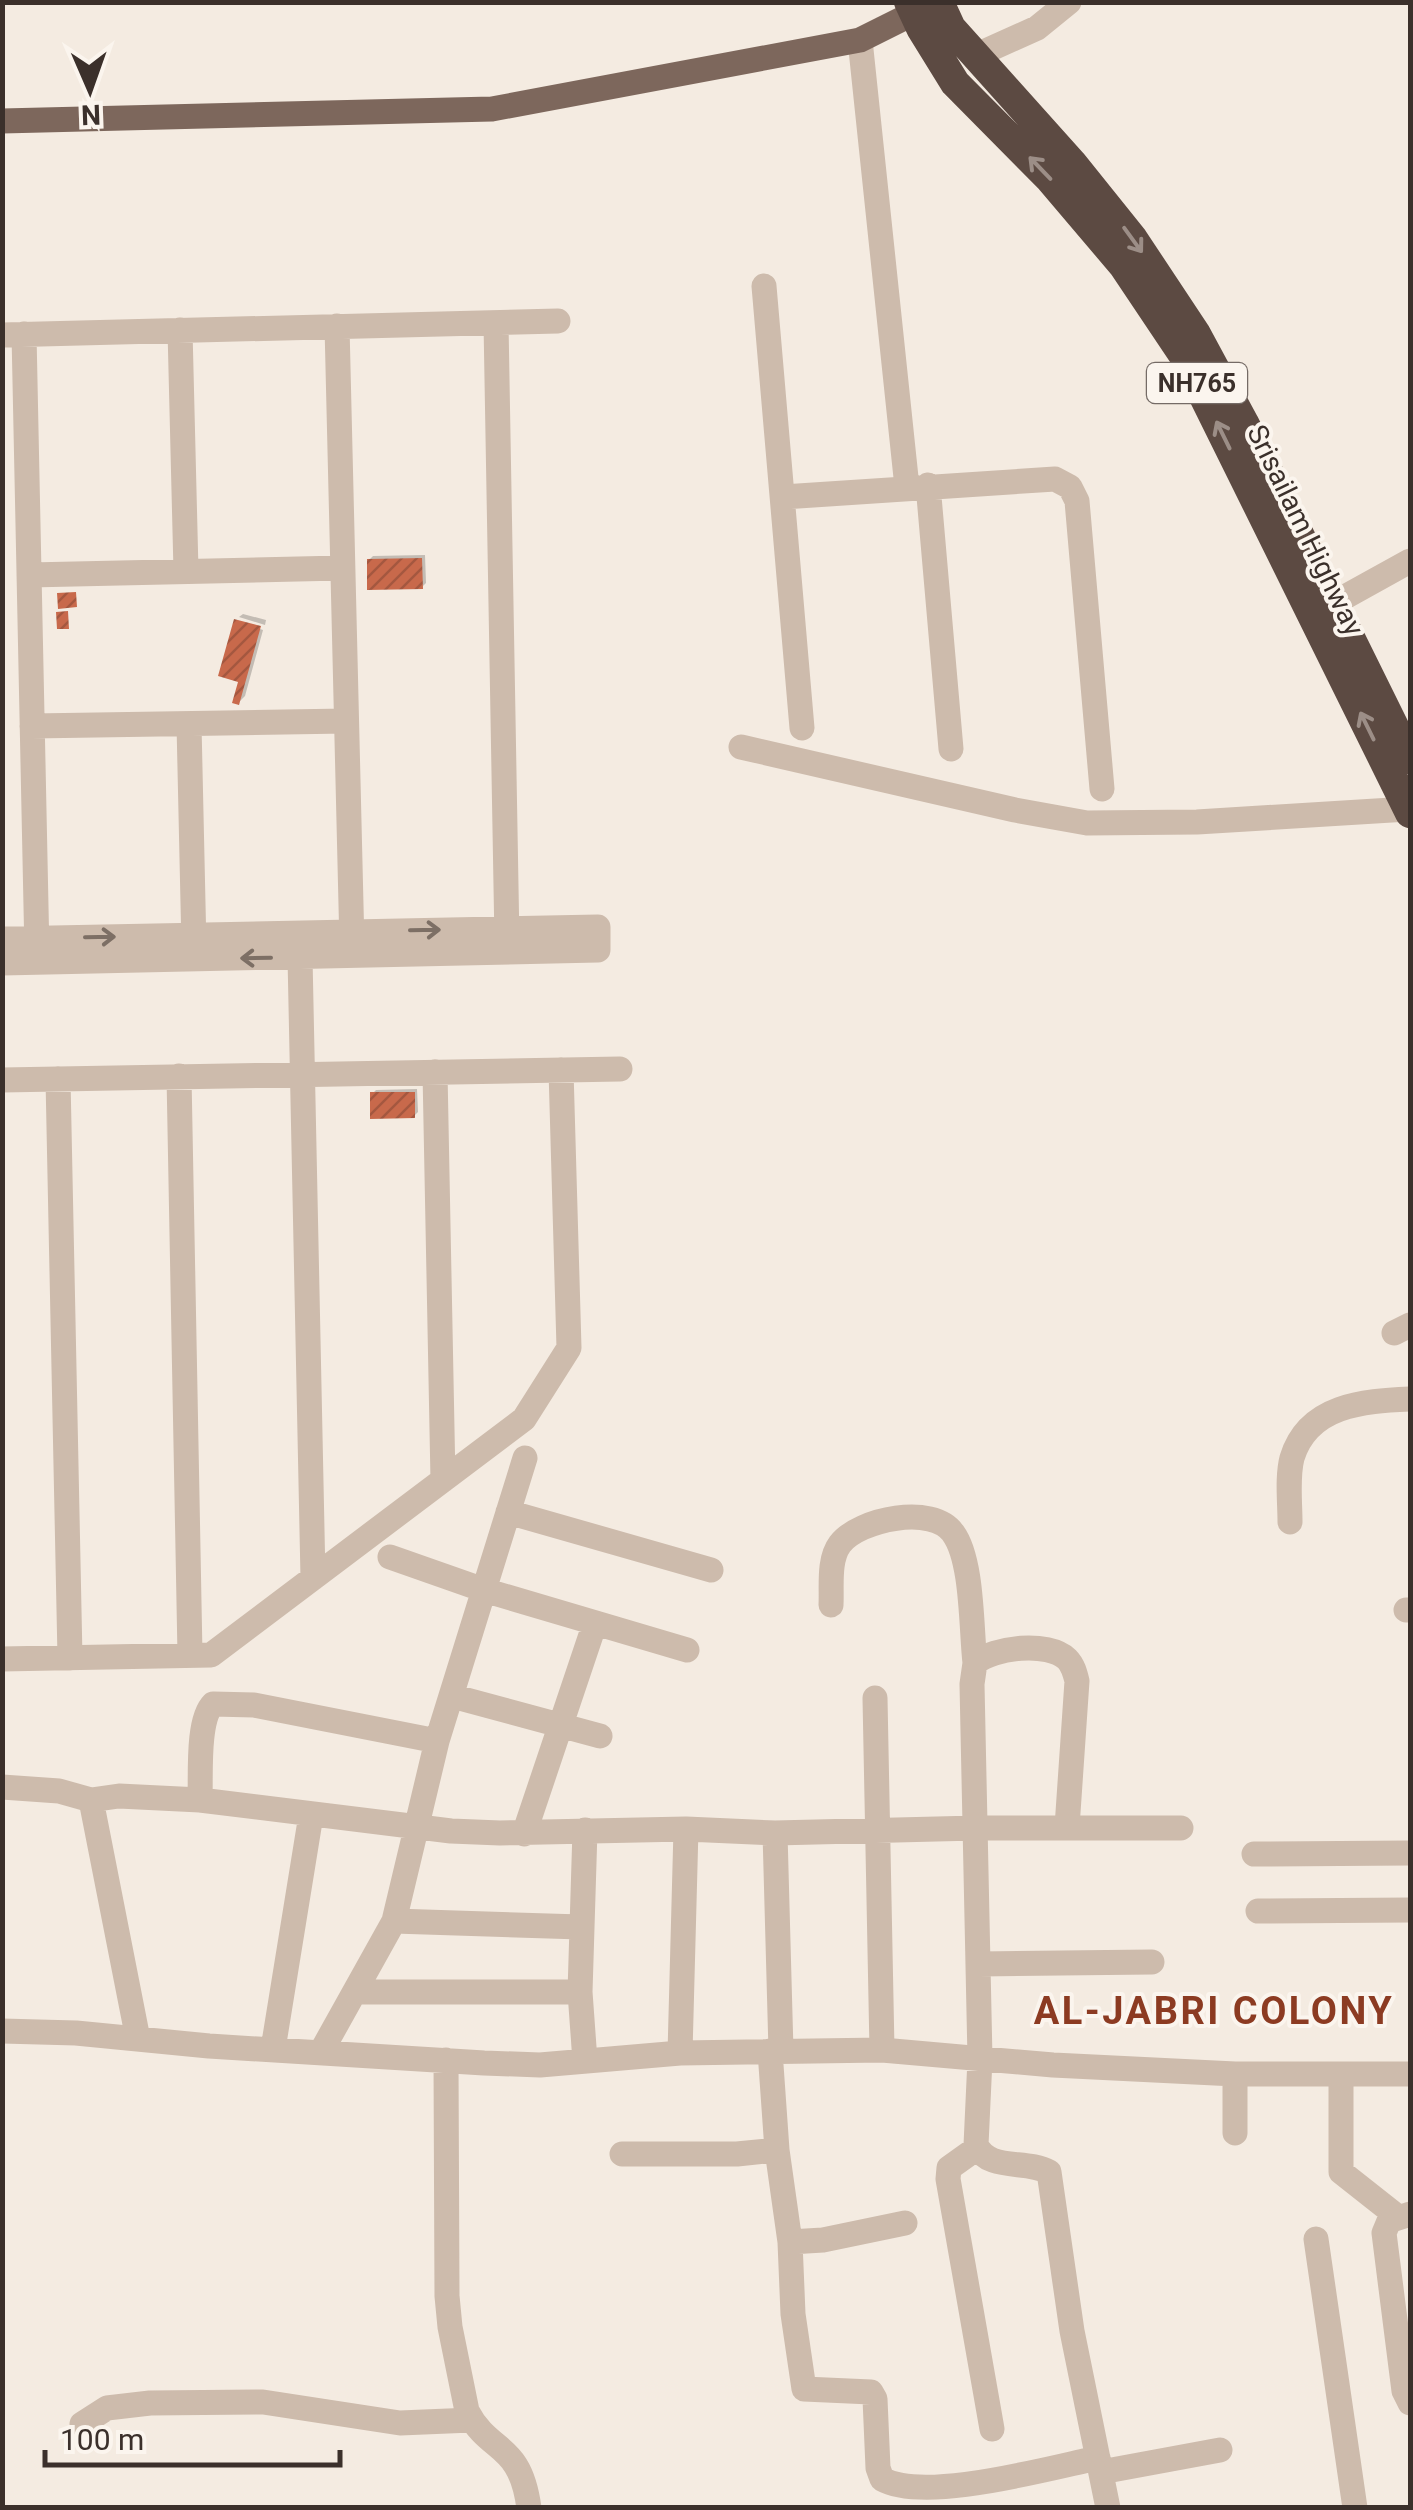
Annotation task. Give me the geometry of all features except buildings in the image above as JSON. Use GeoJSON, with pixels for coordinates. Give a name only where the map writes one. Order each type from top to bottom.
{"type":"FeatureCollection","features":[{"type":"Feature","properties":{"kind":"highway","name":"Srisailam Highway"},"geometry":{"type":"LineString","coordinates":[[924,5],[978,55],[1133,240],[1196,334],[1410,756]]}},
{"type":"Feature","properties":{"kind":"highway","name":"Srisailam Highway"},"geometry":{"type":"LineString","coordinates":[[924,5],[955,82],[1050,179],[1111,251],[1184,356],[1410,811]]}},
{"type":"Feature","properties":{"kind":"main road"},"geometry":{"type":"LineString","coordinates":[[2,121],[492,110],[860,40],[924,5]]}},
{"type":"Feature","properties":{"kind":"street"},"geometry":{"type":"LineString","coordinates":[[978,55],[1037,28],[1069,2]]}},
{"type":"Feature","properties":{"kind":"street"},"geometry":{"type":"LineString","coordinates":[[860,40],[951,749]]}},
{"type":"Feature","properties":{"kind":"street"},"geometry":{"type":"LineString","coordinates":[[764,286],[802,728]]}},
{"type":"Feature","properties":{"kind":"street"},"geometry":{"type":"LineString","coordinates":[[37,950],[29,575],[13,334],[558,321]]}},
{"type":"Feature","properties":{"kind":"street"},"geometry":{"type":"LineString","coordinates":[[2,939],[37,950],[507,940],[496,322]]}},
{"type":"Feature","properties":{"kind":"street"},"geometry":{"type":"LineString","coordinates":[[336,326],[352,943]]}},
{"type":"Feature","properties":{"kind":"street"},"geometry":{"type":"LineString","coordinates":[[180,330],[186,571]]}},
{"type":"Feature","properties":{"kind":"street"},"geometry":{"type":"LineString","coordinates":[[783,497],[1055,479],[1070,487],[1077,502],[1102,788]]}},
{"type":"Feature","properties":{"kind":"street"},"geometry":{"type":"LineString","coordinates":[[1334,604],[1410,561]]}},
{"type":"Feature","properties":{"kind":"street"},"geometry":{"type":"LineString","coordinates":[[29,575],[342,568]]}},
{"type":"Feature","properties":{"kind":"street"},"geometry":{"type":"LineString","coordinates":[[32,726],[346,720]]}},
{"type":"Feature","properties":{"kind":"street"},"geometry":{"type":"LineString","coordinates":[[189,724],[194,947]]}},
{"type":"Feature","properties":{"kind":"street"},"geometry":{"type":"LineString","coordinates":[[742,746],[1015,810],[1088,823],[1197,822],[1410,811]]}},
{"type":"Feature","properties":{"kind":"street"},"geometry":{"type":"LineString","coordinates":[[194,947],[300,957],[352,943]]}},
{"type":"Feature","properties":{"kind":"street"},"geometry":{"type":"LineString","coordinates":[[2,963],[37,950]]}},
{"type":"Feature","properties":{"kind":"street"},"geometry":{"type":"LineString","coordinates":[[300,957],[313,1578]]}},
{"type":"Feature","properties":{"kind":"street"},"geometry":{"type":"LineString","coordinates":[[2,1080],[620,1069]]}},
{"type":"Feature","properties":{"kind":"street"},"geometry":{"type":"LineString","coordinates":[[2,1660],[210,1654],[524,1419],[568,1348],[561,1070]]}},
{"type":"Feature","properties":{"kind":"street"},"geometry":{"type":"LineString","coordinates":[[435,1072],[443,1480]]}},
{"type":"Feature","properties":{"kind":"street"},"geometry":{"type":"LineString","coordinates":[[179,1076],[190,1655]]}},
{"type":"Feature","properties":{"kind":"street"},"geometry":{"type":"LineString","coordinates":[[58,1079],[70,1658]]}},
{"type":"Feature","properties":{"kind":"street"},"geometry":{"type":"LineString","coordinates":[[1290,1522],[1291,1462],[1303,1433],[1326,1414],[1367,1401],[1410,1399]]}},
{"type":"Feature","properties":{"kind":"street"},"geometry":{"type":"LineString","coordinates":[[322,2052],[394,1921],[438,1741],[524,1458]]}},
{"type":"Feature","properties":{"kind":"street"},"geometry":{"type":"LineString","coordinates":[[508,1512],[712,1570]]}},
{"type":"Feature","properties":{"kind":"street"},"geometry":{"type":"LineString","coordinates":[[832,1605],[832,1570],[838,1546],[852,1533],[877,1523],[916,1516],[940,1521],[954,1534],[965,1568],[975,1663],[972,1684],[980,1964],[977,2148],[989,2160],[1035,2166],[1048,2172],[1072,2332],[1108,2508]]}},
{"type":"Feature","properties":{"kind":"street"},"geometry":{"type":"LineString","coordinates":[[390,1557],[484,1590],[687,1650]]}},
{"type":"Feature","properties":{"kind":"street"},"geometry":{"type":"LineString","coordinates":[[524,1834],[595,1623]]}},
{"type":"Feature","properties":{"kind":"street"},"geometry":{"type":"LineString","coordinates":[[975,1663],[1000,1650],[1028,1648],[1055,1652],[1072,1664],[1078,1681],[1067,1827]]}},
{"type":"Feature","properties":{"kind":"street"},"geometry":{"type":"LineString","coordinates":[[452,1696],[600,1736]]}},
{"type":"Feature","properties":{"kind":"street"},"geometry":{"type":"LineString","coordinates":[[875,1698],[882,2050]]}},
{"type":"Feature","properties":{"kind":"street"},"geometry":{"type":"LineString","coordinates":[[200,1800],[203,1724],[205,1711],[213,1704],[254,1705],[438,1741]]}},
{"type":"Feature","properties":{"kind":"street"},"geometry":{"type":"LineString","coordinates":[[2,1787],[59,1791],[91,1800],[119,1796],[200,1800],[416,1827],[524,1834],[686,1829],[775,1834],[977,1828],[1181,1828]]}},
{"type":"Feature","properties":{"kind":"street"},"geometry":{"type":"LineString","coordinates":[[91,1800],[138,2039]]}},
{"type":"Feature","properties":{"kind":"street"},"geometry":{"type":"LineString","coordinates":[[273,2049],[311,1815]]}},
{"type":"Feature","properties":{"kind":"street"},"geometry":{"type":"LineString","coordinates":[[680,2052],[686,1829]]}},
{"type":"Feature","properties":{"kind":"street"},"geometry":{"type":"LineString","coordinates":[[585,2062],[580,1992],[586,1830]]}},
{"type":"Feature","properties":{"kind":"street"},"geometry":{"type":"LineString","coordinates":[[775,1834],[777,2150],[804,2389],[872,2392],[882,2479],[903,2486],[933,2487],[1220,2450]]}},
{"type":"Feature","properties":{"kind":"street"},"geometry":{"type":"LineString","coordinates":[[1254,1854],[1410,1853]]}},
{"type":"Feature","properties":{"kind":"street"},"geometry":{"type":"LineString","coordinates":[[1258,1911],[1410,1910]]}},
{"type":"Feature","properties":{"kind":"street"},"geometry":{"type":"LineString","coordinates":[[394,1921],[581,1927]]}},
{"type":"Feature","properties":{"kind":"street"},"geometry":{"type":"LineString","coordinates":[[980,1964],[1152,1962]]}},
{"type":"Feature","properties":{"kind":"street"},"geometry":{"type":"LineString","coordinates":[[357,1992],[580,1992]]}},
{"type":"Feature","properties":{"kind":"street"},"geometry":{"type":"LineString","coordinates":[[2,2032],[76,2033],[540,2065],[680,2052],[882,2050],[1235,2074],[1410,2074]]}},
{"type":"Feature","properties":{"kind":"street"},"geometry":{"type":"LineString","coordinates":[[446,2060],[450,2327],[467,2411],[511,2455],[525,2480],[529,2508]]}},
{"type":"Feature","properties":{"kind":"street"},"geometry":{"type":"LineString","coordinates":[[1234,2133],[1235,2074]]}},
{"type":"Feature","properties":{"kind":"street"},"geometry":{"type":"LineString","coordinates":[[1341,2075],[1341,2172],[1404,2216]]}},
{"type":"Feature","properties":{"kind":"street"},"geometry":{"type":"LineString","coordinates":[[977,2148],[949,2168],[948,2179],[992,2429]]}},
{"type":"Feature","properties":{"kind":"street"},"geometry":{"type":"LineString","coordinates":[[622,2154],[777,2150]]}},
{"type":"Feature","properties":{"kind":"street"},"geometry":{"type":"LineString","coordinates":[[1404,2216],[1389,2221],[1384,2233],[1404,2392],[1410,2403]]}},
{"type":"Feature","properties":{"kind":"street"},"geometry":{"type":"LineString","coordinates":[[790,2242],[823,2240],[904,2223]]}},
{"type":"Feature","properties":{"kind":"street"},"geometry":{"type":"LineString","coordinates":[[1316,2239],[1354,2508]]}},
{"type":"Feature","properties":{"kind":"street"},"geometry":{"type":"LineString","coordinates":[[82,2424],[107,2408],[150,2403],[263,2402],[400,2423],[472,2420]]}},
{"type":"Feature","properties":{"kind":"district","name":"AL-JABRI COLONY"},"geometry":{"type":"Point","coordinates":[1214,2011]}}]}
